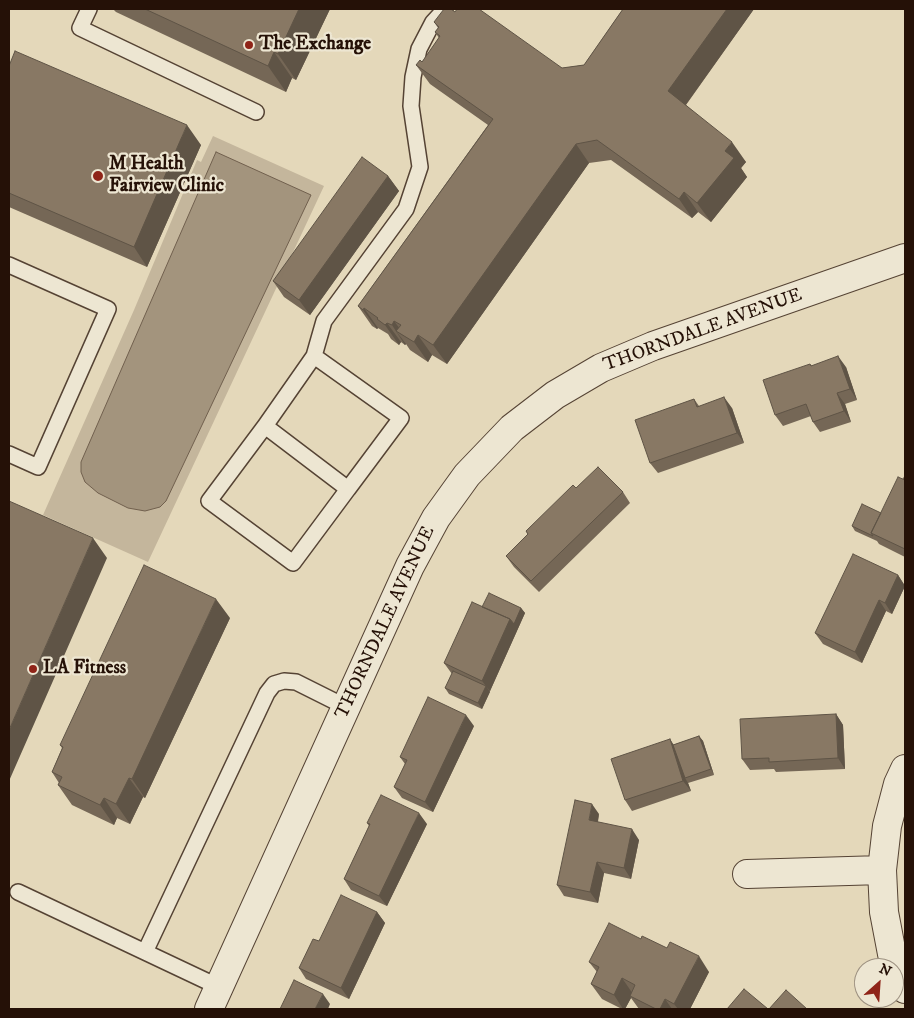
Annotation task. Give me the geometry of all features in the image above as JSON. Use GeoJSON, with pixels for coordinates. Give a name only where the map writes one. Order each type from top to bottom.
{"type":"FeatureCollection","features":[{"type":"Feature","properties":{"kind":"street","name":"THORNDALE AVENUE"},"geometry":{"type":"LineString","coordinates":[[214,998],[410,566],[436,518],[467,474],[512,428],[555,395],[601,368],[653,346],[905,258]]}},
{"type":"Feature","properties":{"kind":"street"},"geometry":{"type":"LineString","coordinates":[[905,769],[898,784],[887,826],[882,870],[884,912],[891,946],[905,989]]}},
{"type":"Feature","properties":{"kind":"street"},"geometry":{"type":"LineString","coordinates":[[747,874],[882,870]]}},
{"type":"Feature","properties":{"kind":"lane"},"geometry":{"type":"LineString","coordinates":[[89,9],[80,28],[256,112]]}},
{"type":"Feature","properties":{"kind":"lane"},"geometry":{"type":"LineString","coordinates":[[314,356],[401,418],[293,563],[209,501],[314,356],[324,321],[406,209],[420,166],[411,106],[413,77],[420,50],[433,22],[445,9]]}},
{"type":"Feature","properties":{"kind":"lane"},"geometry":{"type":"LineString","coordinates":[[9,265],[108,309],[38,467],[9,454]]}},
{"type":"Feature","properties":{"kind":"lane"},"geometry":{"type":"LineString","coordinates":[[265,426],[348,489]]}},
{"type":"Feature","properties":{"kind":"lane"},"geometry":{"type":"LineString","coordinates":[[145,952],[267,693],[274,684],[284,681],[296,682],[346,707]]}},
{"type":"Feature","properties":{"kind":"lane"},"geometry":{"type":"LineString","coordinates":[[18,892],[145,952],[214,998]]}},
{"type":"Feature","properties":{"kind":"shaded area"},"geometry":{"type":"Polygon","coordinates":[[[213,136],[324,186],[148,562],[43,515],[134,310],[197,160],[201,162],[213,136]]]}},
{"type":"Feature","properties":{"kind":"shaded area"},"geometry":{"type":"Polygon","coordinates":[[[216,152],[311,195],[166,501],[160,507],[145,511],[128,508],[98,493],[85,482],[81,472],[81,462],[216,152]]]}},
{"type":"Feature","properties":{"kind":"building"},"geometry":{"type":"Polygon","coordinates":[[[145,9],[299,9],[278,54],[274,52],[268,66],[145,9]]]}},
{"type":"Feature","properties":{"kind":"building"},"geometry":{"type":"Polygon","coordinates":[[[444,9],[451,9],[455,12],[457,9],[479,9],[562,68],[584,65],[623,9],[727,9],[668,91],[732,142],[725,151],[734,158],[697,203],[684,192],[679,199],[597,140],[576,144],[433,345],[418,335],[414,342],[396,331],[401,325],[394,321],[392,325],[387,323],[385,325],[364,308],[363,310],[358,306],[493,119],[416,65],[420,60],[422,62],[440,36],[435,32],[439,27],[434,22],[444,9]]]}},
{"type":"Feature","properties":{"kind":"building","name":"M Health Fairview Clinic"},"geometry":{"type":"Polygon","coordinates":[[[15,51],[187,125],[134,247],[9,193],[9,66],[15,51]]]}},
{"type":"Feature","properties":{"kind":"building"},"geometry":{"type":"Polygon","coordinates":[[[362,157],[388,176],[299,300],[273,281],[362,157]]]}},
{"type":"Feature","properties":{"kind":"building"},"geometry":{"type":"Polygon","coordinates":[[[838,356],[850,389],[837,393],[844,411],[813,422],[806,404],[775,415],[763,380],[838,356]]]}},
{"type":"Feature","properties":{"kind":"building"},"geometry":{"type":"Polygon","coordinates":[[[724,397],[737,433],[650,463],[635,420],[694,399],[697,407],[724,397]]]}},
{"type":"Feature","properties":{"kind":"building"},"geometry":{"type":"Polygon","coordinates":[[[598,467],[623,492],[531,581],[506,556],[528,534],[526,531],[573,485],[576,488],[598,467]]]}},
{"type":"Feature","properties":{"kind":"building"},"geometry":{"type":"Polygon","coordinates":[[[898,477],[905,480],[905,549],[871,533],[898,477]]]}},
{"type":"Feature","properties":{"kind":"building","name":"LA Fitness"},"geometry":{"type":"Polygon","coordinates":[[[9,501],[93,538],[9,730],[9,501]]]}},
{"type":"Feature","properties":{"kind":"building"},"geometry":{"type":"Polygon","coordinates":[[[862,504],[881,513],[871,533],[873,536],[852,526],[862,504]]]}},
{"type":"Feature","properties":{"kind":"building"},"geometry":{"type":"Polygon","coordinates":[[[853,554],[898,575],[885,603],[879,600],[855,652],[815,633],[853,554]]]}},
{"type":"Feature","properties":{"kind":"building"},"geometry":{"type":"Polygon","coordinates":[[[144,565],[216,599],[132,779],[129,778],[116,804],[104,798],[100,805],[58,785],[62,777],[52,772],[63,747],[60,745],[144,565]]]}},
{"type":"Feature","properties":{"kind":"building"},"geometry":{"type":"Polygon","coordinates":[[[489,593],[521,608],[514,624],[510,619],[482,607],[489,593]]]}},
{"type":"Feature","properties":{"kind":"building"},"geometry":{"type":"Polygon","coordinates":[[[472,602],[510,619],[482,681],[444,663],[472,602]]]}},
{"type":"Feature","properties":{"kind":"building"},"geometry":{"type":"Polygon","coordinates":[[[453,671],[486,686],[478,703],[445,688],[453,671]]]}},
{"type":"Feature","properties":{"kind":"building"},"geometry":{"type":"Polygon","coordinates":[[[428,697],[466,715],[425,802],[394,787],[407,760],[400,757],[428,697]]]}},
{"type":"Feature","properties":{"kind":"building"},"geometry":{"type":"Polygon","coordinates":[[[836,714],[838,758],[769,762],[769,758],[742,759],[740,719],[836,714]]]}},
{"type":"Feature","properties":{"kind":"building"},"geometry":{"type":"Polygon","coordinates":[[[699,736],[711,769],[685,778],[673,745],[699,736]]]}},
{"type":"Feature","properties":{"kind":"building"},"geometry":{"type":"Polygon","coordinates":[[[670,739],[683,781],[625,800],[611,759],[670,739]]]}},
{"type":"Feature","properties":{"kind":"building"},"geometry":{"type":"Polygon","coordinates":[[[381,795],[419,813],[379,896],[344,879],[370,824],[367,823],[381,795]]]}},
{"type":"Feature","properties":{"kind":"building"},"geometry":{"type":"Polygon","coordinates":[[[575,800],[592,804],[589,820],[632,829],[624,868],[597,862],[590,892],[557,885],[575,800]]]}},
{"type":"Feature","properties":{"kind":"building"},"geometry":{"type":"Polygon","coordinates":[[[341,895],[377,912],[341,988],[299,968],[313,939],[319,941],[341,895]]]}},
{"type":"Feature","properties":{"kind":"building"},"geometry":{"type":"Polygon","coordinates":[[[609,923],[641,939],[642,936],[667,948],[670,942],[699,956],[674,1004],[665,999],[660,1009],[656,1009],[630,996],[635,985],[622,978],[614,995],[591,984],[599,967],[589,962],[609,923]]]}},
{"type":"Feature","properties":{"kind":"building"},"geometry":{"type":"Polygon","coordinates":[[[294,980],[323,994],[315,1009],[280,1009],[294,980]]]}},
{"type":"Feature","properties":{"kind":"building"},"geometry":{"type":"Polygon","coordinates":[[[744,989],[768,1009],[727,1009],[744,989]]]}},
{"type":"Feature","properties":{"kind":"building"},"geometry":{"type":"Polygon","coordinates":[[[786,990],[807,1009],[769,1009],[786,990]]]}},
{"type":"Feature","properties":{"kind":"place","name":"The Exchange"},"geometry":{"type":"Point","coordinates":[249,45]}},
{"type":"Feature","properties":{"kind":"place","name":"M Health Fairview Clinic"},"geometry":{"type":"Point","coordinates":[98,176]}},
{"type":"Feature","properties":{"kind":"place","name":"LA Fitness"},"geometry":{"type":"Point","coordinates":[33,669]}}]}
